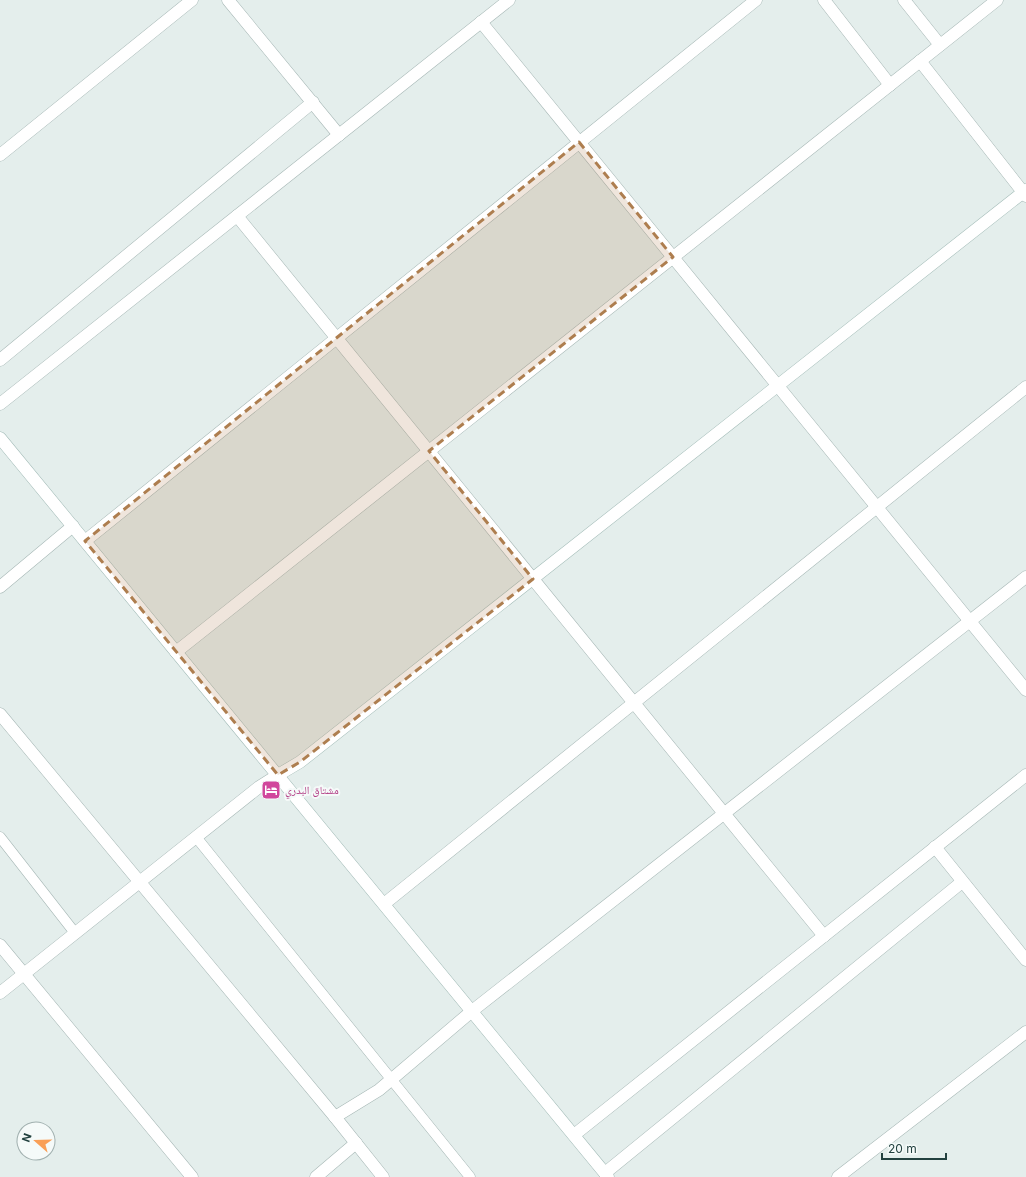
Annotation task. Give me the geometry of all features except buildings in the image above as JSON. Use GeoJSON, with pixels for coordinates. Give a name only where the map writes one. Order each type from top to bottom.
{"type":"FeatureCollection","features":[{"type":"Feature","properties":{"kind":"street"},"geometry":{"type":"LineString","coordinates":[[0,155],[192,0]]}},
{"type":"Feature","properties":{"kind":"street"},"geometry":{"type":"LineString","coordinates":[[228,0],[339,135]]}},
{"type":"Feature","properties":{"kind":"street"},"geometry":{"type":"LineString","coordinates":[[0,404],[509,0]]}},
{"type":"Feature","properties":{"kind":"street"},"geometry":{"type":"LineString","coordinates":[[85,540],[756,0]]}},
{"type":"Feature","properties":{"kind":"street"},"geometry":{"type":"LineString","coordinates":[[824,0],[890,85]]}},
{"type":"Feature","properties":{"kind":"street"},"geometry":{"type":"LineString","coordinates":[[904,0],[940,45]]}},
{"type":"Feature","properties":{"kind":"street"},"geometry":{"type":"LineString","coordinates":[[176,652],[997,0]]}},
{"type":"Feature","properties":{"kind":"street"},"geometry":{"type":"LineString","coordinates":[[481,22],[1026,690]]}},
{"type":"Feature","properties":{"kind":"street"},"geometry":{"type":"LineString","coordinates":[[0,993],[259,787],[300,762],[1025,193],[920,61]]}},
{"type":"Feature","properties":{"kind":"street"},"geometry":{"type":"LineString","coordinates":[[0,360],[313,102]]}},
{"type":"Feature","properties":{"kind":"street"},"geometry":{"type":"LineString","coordinates":[[237,216],[824,936]]}},
{"type":"Feature","properties":{"kind":"street"},"geometry":{"type":"LineString","coordinates":[[384,904],[1026,387]]}},
{"type":"Feature","properties":{"kind":"street"},"geometry":{"type":"LineString","coordinates":[[0,438],[607,1175],[962,882]]}},
{"type":"Feature","properties":{"kind":"street"},"geometry":{"type":"LineString","coordinates":[[0,587],[73,526]]}},
{"type":"Feature","properties":{"kind":"street"},"geometry":{"type":"LineString","coordinates":[[335,1117],[379,1090],[472,1012],[1026,577]]}},
{"type":"Feature","properties":{"kind":"street"},"geometry":{"type":"LineString","coordinates":[[0,714],[335,1117],[383,1177]]}},
{"type":"Feature","properties":{"kind":"street"},"geometry":{"type":"LineString","coordinates":[[574,1135],[1026,775]]}},
{"type":"Feature","properties":{"kind":"street"},"geometry":{"type":"LineString","coordinates":[[935,847],[1026,960]]}},
{"type":"Feature","properties":{"kind":"street"},"geometry":{"type":"LineString","coordinates":[[0,945],[192,1177]]}},
{"type":"Feature","properties":{"kind":"street"},"geometry":{"type":"LineString","coordinates":[[838,1177],[1026,1032]]}},
{"type":"Feature","properties":{"kind":"street"},"geometry":{"type":"LineString","coordinates":[[316,1177],[356,1143]]}},
{"type":"Feature","properties":{"kind":"lane"},"geometry":{"type":"LineString","coordinates":[[0,837],[75,933]]}},
{"type":"Feature","properties":{"kind":"lane"},"geometry":{"type":"LineString","coordinates":[[196,837],[470,1177]]}},
{"type":"Feature","properties":{"kind":"highlighted area"},"geometry":{"type":"Polygon","coordinates":[[[579,142],[673,257],[429,451],[533,579],[300,762],[278,775],[85,541],[579,142]]]}},
{"type":"Feature","properties":{"kind":"place","name":"مشتاق البدري"},"geometry":{"type":"Point","coordinates":[271,790]}}]}
